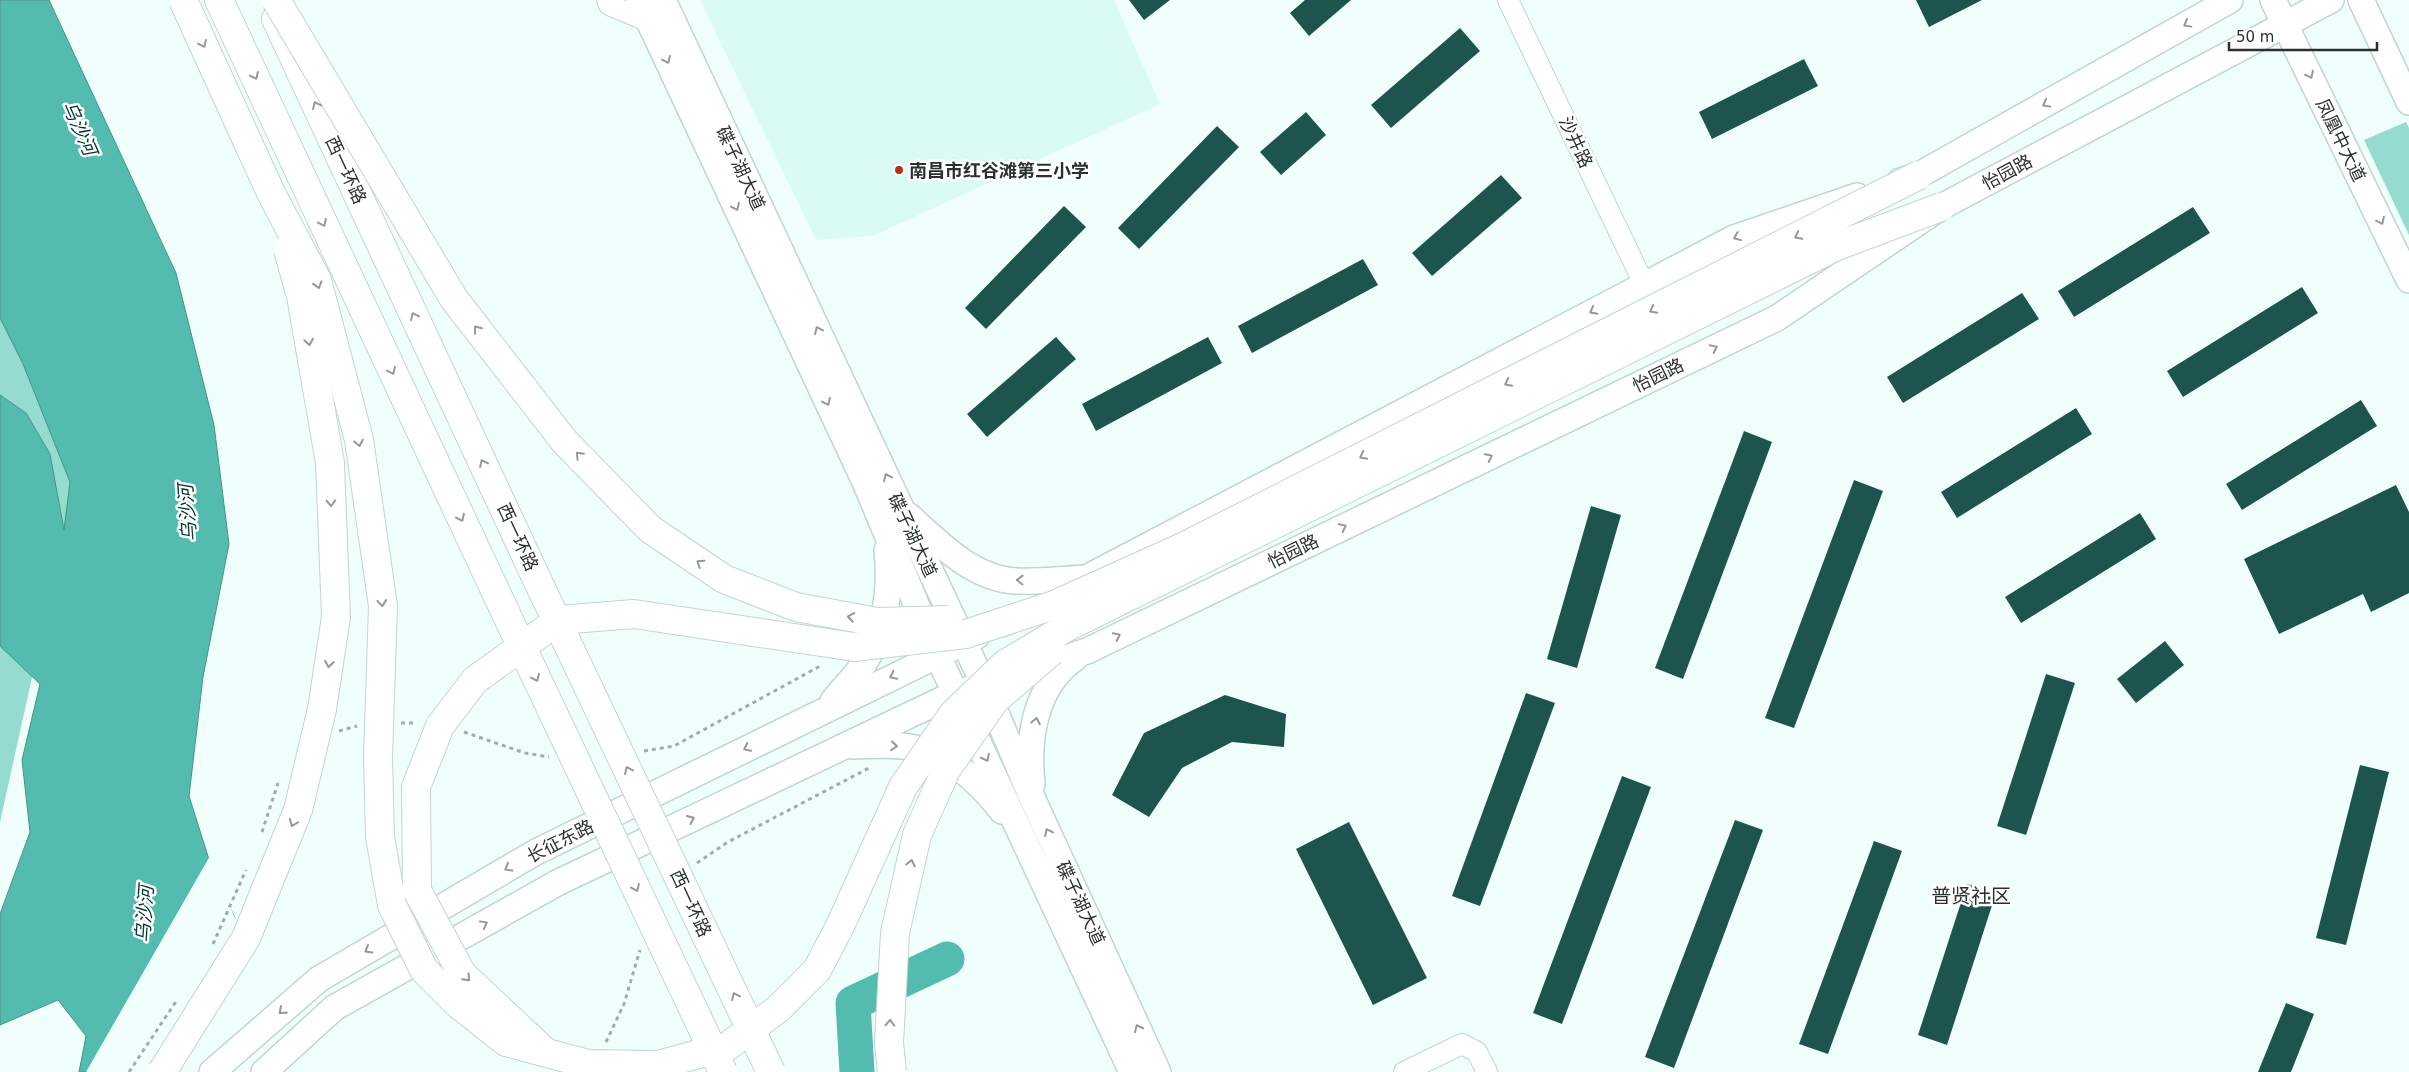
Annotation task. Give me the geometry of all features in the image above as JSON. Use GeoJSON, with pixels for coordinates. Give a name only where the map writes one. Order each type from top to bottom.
{"type":"FeatureCollection","features":[{"type":"Feature","properties":{"kind":"highway"},"geometry":{"type":"LineString","coordinates":[[183,0],[271,193],[317,280],[359,440],[383,606],[378,757],[380,837],[392,905],[424,970],[458,1004],[506,1042],[588,1064],[658,1065],[728,1046],[778,1009],[817,970],[840,926],[903,787],[952,714],[1005,664],[1067,626],[1837,246],[1940,207]]}},
{"type":"Feature","properties":{"kind":"highway"},"geometry":{"type":"LineString","coordinates":[[219,0],[492,586],[723,1072]]}},
{"type":"Feature","properties":{"kind":"highway","name":"西一环路"},"geometry":{"type":"LineString","coordinates":[[267,0],[533,571],[771,1072]]}},
{"type":"Feature","properties":{"kind":"highway"},"geometry":{"type":"LineString","coordinates":[[276,0],[454,299],[565,442],[650,529],[724,579],[796,607],[877,622],[963,619],[1048,593],[1185,546]]}},
{"type":"Feature","properties":{"kind":"highway"},"geometry":{"type":"LineString","coordinates":[[568,1072],[462,974],[416,890],[416,787],[440,726],[475,680],[559,620],[634,614],[854,647],[966,634],[1054,605],[1185,546],[1919,175]]}},
{"type":"Feature","properties":{"kind":"highway"},"geometry":{"type":"LineString","coordinates":[[162,1072],[246,938],[298,810],[322,709],[336,617],[330,463],[302,296],[271,193]]}},
{"type":"Feature","properties":{"kind":"highway"},"geometry":{"type":"LineString","coordinates":[[892,1072],[889,1043],[895,933],[918,835],[946,770],[995,700],[1064,641],[1173,574]]}},
{"type":"Feature","properties":{"kind":"main road","name":"碟子湖大道"},"geometry":{"type":"LineString","coordinates":[[639,0],[860,472],[937,654],[1132,1072]]}},
{"type":"Feature","properties":{"kind":"main road","name":"碟子湖大道"},"geometry":{"type":"LineString","coordinates":[[663,0],[984,685],[1035,803],[1158,1072]]}},
{"type":"Feature","properties":{"kind":"main road"},"geometry":{"type":"LineString","coordinates":[[937,654],[964,642],[1734,238],[1919,175],[2230,0]]}},
{"type":"Feature","properties":{"kind":"main road","name":"凤凰中大道"},"geometry":{"type":"LineString","coordinates":[[2273,0],[2409,280]]}},
{"type":"Feature","properties":{"kind":"main road","name":"怡园路"},"geometry":{"type":"LineString","coordinates":[[956,693],[1087,651],[1777,318],[1940,207],[2331,0]]}},
{"type":"Feature","properties":{"kind":"main road"},"geometry":{"type":"LineString","coordinates":[[2360,0],[2409,102]]}},
{"type":"Feature","properties":{"kind":"main road"},"geometry":{"type":"LineString","coordinates":[[901,508],[954,556],[981,572],[1014,581],[1086,578]]}},
{"type":"Feature","properties":{"kind":"main road"},"geometry":{"type":"LineString","coordinates":[[826,709],[864,662],[879,634],[885,611],[889,570],[886,532]]}},
{"type":"Feature","properties":{"kind":"main road"},"geometry":{"type":"LineString","coordinates":[[1035,803],[1029,756],[1038,710],[1050,682],[1068,663],[1087,651]]}},
{"type":"Feature","properties":{"kind":"main road","name":"长征东路"},"geometry":{"type":"LineString","coordinates":[[212,1072],[319,978],[536,852],[937,654]]}},
{"type":"Feature","properties":{"kind":"main road","name":"长征东路"},"geometry":{"type":"LineString","coordinates":[[264,1072],[334,1008],[557,883],[956,693]]}},
{"type":"Feature","properties":{"kind":"main road"},"geometry":{"type":"LineString","coordinates":[[845,746],[886,745],[932,753],[972,777],[990,796],[1025,841]]}},
{"type":"Feature","properties":{"kind":"street"},"geometry":{"type":"LineString","coordinates":[[607,0],[609,5],[650,22]]}},
{"type":"Feature","properties":{"kind":"street","name":"沙井路"},"geometry":{"type":"LineString","coordinates":[[1508,0],[1644,284]]}},
{"type":"Feature","properties":{"kind":"street"},"geometry":{"type":"LineString","coordinates":[[1404,1072],[1462,1044],[1477,1052],[1486,1072]]}},
{"type":"Feature","properties":{"kind":"path"},"geometry":{"type":"LineString","coordinates":[[695,864],[728,842],[875,765]]}},
{"type":"Feature","properties":{"kind":"path"},"geometry":{"type":"LineString","coordinates":[[210,950],[248,865]]}},
{"type":"Feature","properties":{"kind":"path"},"geometry":{"type":"LineString","coordinates":[[604,1046],[624,1004],[640,949]]}},
{"type":"Feature","properties":{"kind":"path"},"geometry":{"type":"LineString","coordinates":[[129,1072],[179,997]]}},
{"type":"Feature","properties":{"kind":"shaded area","name":"南昌市红谷滩第三小学"},"geometry":{"type":"Polygon","coordinates":[[[700,0],[1114,0],[1160,104],[873,236],[816,240],[700,0]]]}},
{"type":"Feature","properties":{"kind":"shaded area"},"geometry":{"type":"Polygon","coordinates":[[[2406,122],[2409,128],[2409,235],[2364,140],[2406,122]]]}},
{"type":"Feature","properties":{"kind":"shaded area"},"geometry":{"type":"Polygon","coordinates":[[[0,265],[85,501],[35,664],[0,822],[0,265]]]}},
{"type":"Feature","properties":{"kind":"water","name":"乌沙河"},"geometry":{"type":"Polygon","coordinates":[[[0,0],[49,0],[176,273],[214,425],[229,544],[203,677],[189,796],[212,869],[307,1072],[79,1072],[86,1036],[58,1000],[0,1025],[0,914],[30,832],[22,760],[40,684],[0,646],[0,395],[26,413],[50,454],[64,530],[70,482],[23,364],[0,318],[0,0]]]}},
{"type":"Feature","properties":{"kind":"pier"},"geometry":{"type":"Polygon","coordinates":[[[210,856],[234,916],[279,992],[309,1072],[86,1072],[210,856]]]}},
{"type":"Feature","properties":{"kind":"building"},"geometry":{"type":"Polygon","coordinates":[[[1129,0],[1170,0],[1144,20],[1129,0]]]}},
{"type":"Feature","properties":{"kind":"building"},"geometry":{"type":"Polygon","coordinates":[[[1305,0],[1351,0],[1309,36],[1290,13],[1305,0]]]}},
{"type":"Feature","properties":{"kind":"building"},"geometry":{"type":"Polygon","coordinates":[[[1916,0],[1982,0],[1929,27],[1916,0]]]}},
{"type":"Feature","properties":{"kind":"building"},"geometry":{"type":"Polygon","coordinates":[[[1460,28],[1480,51],[1391,128],[1371,105],[1460,28]]]}},
{"type":"Feature","properties":{"kind":"building"},"geometry":{"type":"Polygon","coordinates":[[[1804,59],[1818,86],[1712,139],[1699,112],[1804,59]]]}},
{"type":"Feature","properties":{"kind":"building"},"geometry":{"type":"Polygon","coordinates":[[[1306,112],[1326,135],[1281,175],[1260,152],[1306,112]]]}},
{"type":"Feature","properties":{"kind":"building"},"geometry":{"type":"Polygon","coordinates":[[[1217,126],[1239,147],[1139,249],[1118,228],[1217,126]]]}},
{"type":"Feature","properties":{"kind":"building"},"geometry":{"type":"Polygon","coordinates":[[[1501,175],[1522,198],[1432,276],[1412,253],[1501,175]]]}},
{"type":"Feature","properties":{"kind":"building"},"geometry":{"type":"Polygon","coordinates":[[[1064,206],[1086,227],[986,329],[965,308],[1064,206]]]}},
{"type":"Feature","properties":{"kind":"building"},"geometry":{"type":"Polygon","coordinates":[[[2193,207],[2210,233],[2074,317],[2058,291],[2193,207]]]}},
{"type":"Feature","properties":{"kind":"building"},"geometry":{"type":"Polygon","coordinates":[[[1363,259],[1378,285],[1252,353],[1238,326],[1363,259]]]}},
{"type":"Feature","properties":{"kind":"building"},"geometry":{"type":"Polygon","coordinates":[[[2302,287],[2318,313],[2183,397],[2167,371],[2302,287]]]}},
{"type":"Feature","properties":{"kind":"building"},"geometry":{"type":"Polygon","coordinates":[[[2022,293],[2039,319],[1903,403],[1887,377],[2022,293]]]}},
{"type":"Feature","properties":{"kind":"building"},"geometry":{"type":"Polygon","coordinates":[[[1056,337],[1076,359],[987,437],[967,414],[1056,337]]]}},
{"type":"Feature","properties":{"kind":"building"},"geometry":{"type":"Polygon","coordinates":[[[1208,337],[1222,363],[1096,431],[1082,404],[1208,337]]]}},
{"type":"Feature","properties":{"kind":"building"},"geometry":{"type":"Polygon","coordinates":[[[2361,400],[2377,426],[2242,510],[2226,484],[2361,400]]]}},
{"type":"Feature","properties":{"kind":"building"},"geometry":{"type":"Polygon","coordinates":[[[2076,408],[2092,434],[1957,518],[1941,492],[2076,408]]]}},
{"type":"Feature","properties":{"kind":"building"},"geometry":{"type":"Polygon","coordinates":[[[1744,431],[1772,442],[1683,679],[1655,668],[1744,431]]]}},
{"type":"Feature","properties":{"kind":"building"},"geometry":{"type":"Polygon","coordinates":[[[1854,480],[1883,491],[1794,728],[1765,718],[1854,480]]]}},
{"type":"Feature","properties":{"kind":"building"},"geometry":{"type":"Polygon","coordinates":[[[2396,485],[2409,512],[2409,593],[2371,612],[2363,594],[2279,634],[2244,559],[2396,485]]]}},
{"type":"Feature","properties":{"kind":"building"},"geometry":{"type":"Polygon","coordinates":[[[1591,506],[1621,515],[1577,668],[1547,659],[1591,506]]]}},
{"type":"Feature","properties":{"kind":"building"},"geometry":{"type":"Polygon","coordinates":[[[2140,513],[2156,539],[2021,623],[2005,597],[2140,513]]]}},
{"type":"Feature","properties":{"kind":"building"},"geometry":{"type":"Polygon","coordinates":[[[2165,641],[2184,665],[2136,703],[2117,679],[2165,641]]]}},
{"type":"Feature","properties":{"kind":"building"},"geometry":{"type":"Polygon","coordinates":[[[2046,674],[2075,683],[2026,835],[1997,826],[2046,674]]]}},
{"type":"Feature","properties":{"kind":"building"},"geometry":{"type":"Polygon","coordinates":[[[1526,693],[1555,703],[1480,906],[1452,896],[1526,693]]]}},
{"type":"Feature","properties":{"kind":"building"},"geometry":{"type":"Polygon","coordinates":[[[1225,695],[1286,714],[1284,747],[1232,742],[1182,768],[1149,817],[1112,795],[1144,733],[1225,695]]]}},
{"type":"Feature","properties":{"kind":"building"},"geometry":{"type":"Polygon","coordinates":[[[2360,765],[2389,772],[2346,945],[2316,938],[2360,765]]]}},
{"type":"Feature","properties":{"kind":"building"},"geometry":{"type":"Polygon","coordinates":[[[1622,776],[1651,787],[1562,1024],[1533,1013],[1622,776]]]}},
{"type":"Feature","properties":{"kind":"building"},"geometry":{"type":"Polygon","coordinates":[[[1735,820],[1763,830],[1674,1068],[1645,1057],[1735,820]]]}},
{"type":"Feature","properties":{"kind":"building"},"geometry":{"type":"Polygon","coordinates":[[[1349,822],[1427,978],[1373,1005],[1296,849],[1349,822]]]}},
{"type":"Feature","properties":{"kind":"building"},"geometry":{"type":"Polygon","coordinates":[[[1874,841],[1902,851],[1828,1054],[1799,1044],[1874,841]]]}},
{"type":"Feature","properties":{"kind":"building"},"geometry":{"type":"Polygon","coordinates":[[[1967,884],[1996,893],[1947,1045],[1918,1035],[1967,884]]]}},
{"type":"Feature","properties":{"kind":"building"},"geometry":{"type":"Polygon","coordinates":[[[2286,1003],[2314,1014],[2291,1072],[2258,1072],[2286,1003]]]}},
{"type":"Feature","properties":{"kind":"waterway"},"geometry":{"type":"LineString","coordinates":[[857,1072],[853,1003],[947,959]]}},
{"type":"Feature","properties":{"kind":"place","name":"南昌市红谷滩第三小学"},"geometry":{"type":"Point","coordinates":[899,170]}},
{"type":"Feature","properties":{"kind":"district","name":"普贤社区"},"geometry":{"type":"Point","coordinates":[1971,896]}}]}
